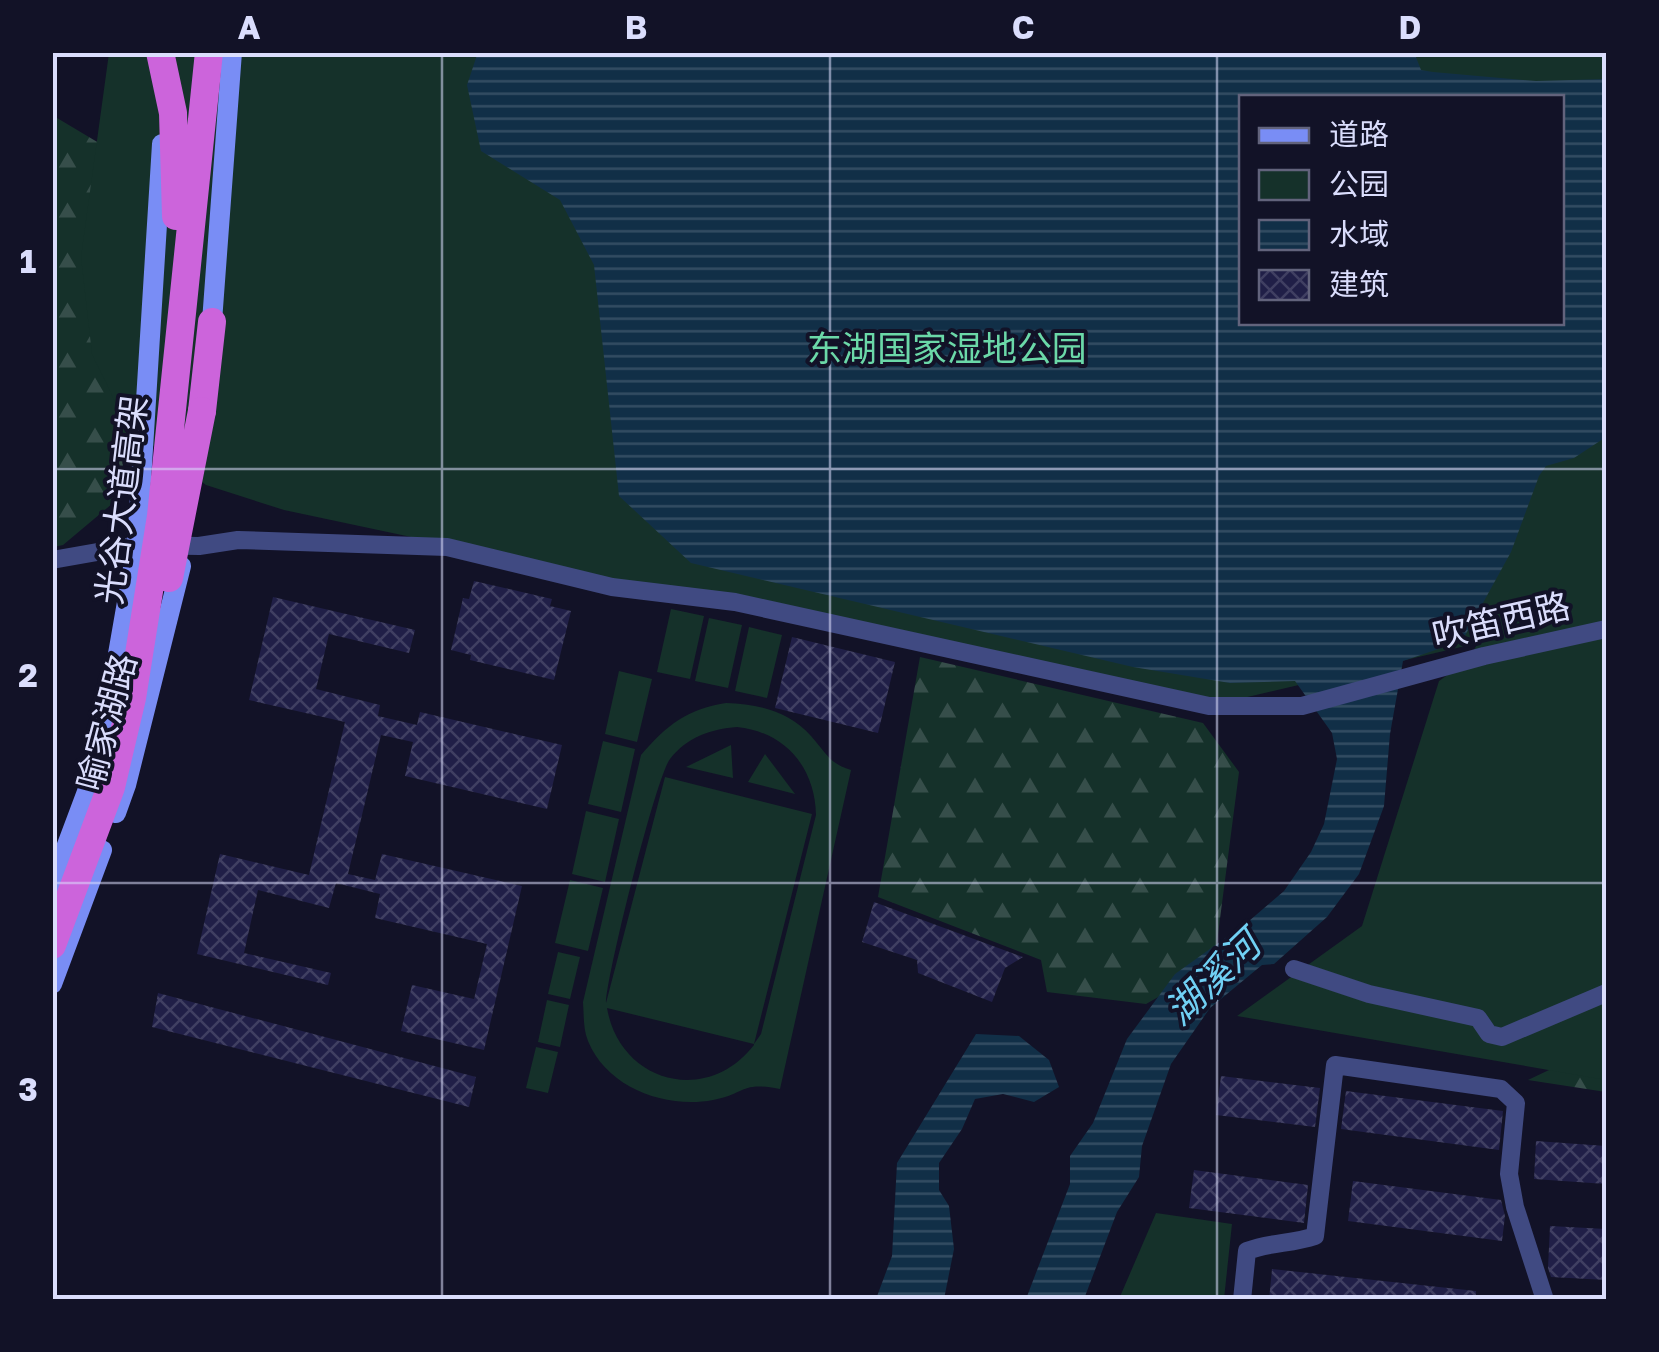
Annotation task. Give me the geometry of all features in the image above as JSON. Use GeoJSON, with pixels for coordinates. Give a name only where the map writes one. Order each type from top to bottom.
{"type":"FeatureCollection","features":[{"type":"Feature","properties":{"kind":"highway"},"geometry":{"type":"LineString","coordinates":[[162,52],[174,113],[176,216]]}},
{"type":"Feature","properties":{"kind":"highway","name":"光谷大道高架"},"geometry":{"type":"LineString","coordinates":[[52,920],[102,784],[124,696],[152,514],[192,52]]}},
{"type":"Feature","properties":{"kind":"highway","name":"光谷大道高架"},"geometry":{"type":"LineString","coordinates":[[52,945],[111,787],[132,698],[161,516],[209,52]]}},
{"type":"Feature","properties":{"kind":"highway"},"geometry":{"type":"LineString","coordinates":[[132,698],[160,636],[172,554],[202,411],[212,322]]}},
{"type":"Feature","properties":{"kind":"main road","name":"喻家湖路"},"geometry":{"type":"LineString","coordinates":[[52,884],[91,781],[112,694],[136,545],[158,224],[162,52]]}},
{"type":"Feature","properties":{"kind":"main road","name":"喻家湖路"},"geometry":{"type":"LineString","coordinates":[[52,984],[126,785],[186,546],[210,401],[232,52]]}},
{"type":"Feature","properties":{"kind":"street","name":"吹笛西路"},"geometry":{"type":"LineString","coordinates":[[52,560],[136,545],[186,546],[238,540],[446,547],[612,587],[735,602],[1209,706],[1302,706],[1411,675],[1606,629]]}},
{"type":"Feature","properties":{"kind":"street"},"geometry":{"type":"LineString","coordinates":[[1294,970],[1369,994],[1478,1018],[1489,1034],[1502,1037],[1606,992]]}},
{"type":"Feature","properties":{"kind":"street"},"geometry":{"type":"LineString","coordinates":[[1242,1300],[1247,1251],[1268,1243],[1293,1244],[1315,1236],[1336,1065],[1501,1089],[1516,1103],[1509,1174],[1545,1300]]}},
{"type":"Feature","properties":{"kind":"green space","name":"东湖国家湿地公园"},"geometry":{"type":"Polygon","coordinates":[[[109,53],[1606,53],[1606,1080],[1237,1016],[1362,926],[1439,681],[1467,661],[1478,643],[1209,706],[284,510],[206,485],[127,426],[92,354],[81,257],[109,53]]]}},
{"type":"Feature","properties":{"kind":"green space"},"geometry":{"type":"Polygon","coordinates":[[[52,115],[114,152],[151,219],[119,498],[63,545],[53,547],[52,115]]]}},
{"type":"Feature","properties":{"kind":"green space"},"geometry":{"type":"Polygon","coordinates":[[[671,609],[704,616],[690,679],[657,672],[671,609]]]}},
{"type":"Feature","properties":{"kind":"green space"},"geometry":{"type":"Polygon","coordinates":[[[709,618],[742,625],[728,688],[695,681],[709,618]]]}},
{"type":"Feature","properties":{"kind":"green space"},"geometry":{"type":"Polygon","coordinates":[[[749,627],[782,635],[767,698],[735,691],[749,627]]]}},
{"type":"Feature","properties":{"kind":"green space"},"geometry":{"type":"Polygon","coordinates":[[[920,657],[1203,723],[1239,772],[1214,965],[1146,1004],[1047,992],[1041,960],[878,897],[920,657]]]}},
{"type":"Feature","properties":{"kind":"green space"},"geometry":{"type":"Polygon","coordinates":[[[619,671],[652,679],[637,742],[605,734],[619,671]]]}},
{"type":"Feature","properties":{"kind":"green space"},"geometry":{"type":"Polygon","coordinates":[[[726,703],[772,710],[793,720],[833,761],[851,770],[780,1089],[757,1086],[713,1100],[676,1101],[640,1092],[609,1071],[588,1041],[583,1002],[641,755],[679,720],[700,709],[726,703]],[[737,727],[709,732],[677,751],[663,774],[644,837],[606,1003],[665,777],[812,814],[754,1044],[761,1034],[816,815],[810,782],[783,744],[754,730],[737,727]],[[607,1008],[615,1034],[629,1054],[647,1069],[668,1077],[690,1080],[713,1076],[735,1064],[754,1044],[607,1008]]]}},
{"type":"Feature","properties":{"kind":"green space"},"geometry":{"type":"Polygon","coordinates":[[[603,741],[635,749],[621,812],[588,804],[603,741]]]}},
{"type":"Feature","properties":{"kind":"green space"},"geometry":{"type":"Polygon","coordinates":[[[731,745],[733,778],[686,767],[731,745]]]}},
{"type":"Feature","properties":{"kind":"green space"},"geometry":{"type":"Polygon","coordinates":[[[765,754],[795,794],[748,782],[765,754]]]}},
{"type":"Feature","properties":{"kind":"green space"},"geometry":{"type":"Polygon","coordinates":[[[586,811],[619,819],[605,882],[572,874],[586,811]]]}},
{"type":"Feature","properties":{"kind":"green space"},"geometry":{"type":"Polygon","coordinates":[[[570,880],[603,888],[588,951],[555,943],[570,880]]]}},
{"type":"Feature","properties":{"kind":"green space"},"geometry":{"type":"Polygon","coordinates":[[[558,952],[580,957],[570,999],[548,994],[558,952]]]}},
{"type":"Feature","properties":{"kind":"green space"},"geometry":{"type":"Polygon","coordinates":[[[547,1000],[569,1005],[560,1047],[538,1042],[547,1000]]]}},
{"type":"Feature","properties":{"kind":"green space"},"geometry":{"type":"Polygon","coordinates":[[[1606,1043],[1606,1092],[1528,1080],[1606,1043]]]}},
{"type":"Feature","properties":{"kind":"green space"},"geometry":{"type":"Polygon","coordinates":[[[536,1047],[558,1052],[548,1093],[526,1088],[536,1047]]]}},
{"type":"Feature","properties":{"kind":"green space"},"geometry":{"type":"Polygon","coordinates":[[[1156,1213],[1232,1224],[1224,1299],[1119,1299],[1156,1213]]]}},
{"type":"Feature","properties":{"kind":"water","name":"东湖国家湿地公园"},"geometry":{"type":"Polygon","coordinates":[[[478,52],[1414,52],[1421,70],[1433,72],[1536,81],[1606,79],[1606,437],[1574,458],[1546,466],[1511,552],[1462,641],[1403,661],[1390,734],[1384,806],[1359,874],[1327,917],[1274,964],[1262,965],[1210,1008],[1171,1064],[1142,1146],[1139,1177],[1117,1212],[1084,1299],[1026,1299],[1070,1184],[1070,1156],[1093,1123],[1127,1039],[1175,974],[1284,891],[1311,852],[1324,824],[1337,759],[1332,733],[1295,681],[1230,683],[1133,667],[691,563],[619,496],[594,265],[560,200],[481,151],[467,85],[478,52]]]}},
{"type":"Feature","properties":{"kind":"water"},"geometry":{"type":"Polygon","coordinates":[[[976,1034],[1019,1036],[1049,1060],[1059,1087],[1034,1102],[1003,1094],[975,1099],[962,1129],[939,1163],[939,1190],[949,1206],[954,1249],[944,1299],[876,1299],[892,1256],[897,1163],[976,1034]]]}},
{"type":"Feature","properties":{"kind":"building"},"geometry":{"type":"Polygon","coordinates":[[[474,581],[552,599],[550,606],[571,611],[554,680],[470,660],[471,655],[451,650],[463,598],[469,599],[474,581]]]}},
{"type":"Feature","properties":{"kind":"building"},"geometry":{"type":"Polygon","coordinates":[[[273,597],[415,630],[409,653],[329,634],[316,689],[380,705],[378,716],[417,725],[420,712],[562,745],[547,809],[405,776],[413,742],[381,735],[348,874],[375,880],[382,854],[522,886],[484,1050],[401,1031],[412,985],[474,999],[487,944],[375,918],[380,894],[336,883],[329,908],[258,890],[244,953],[331,973],[328,985],[197,954],[220,854],[309,875],[345,722],[249,700],[273,597]]]}},
{"type":"Feature","properties":{"kind":"building"},"geometry":{"type":"Polygon","coordinates":[[[792,637],[895,662],[878,733],[775,708],[792,637]]]}},
{"type":"Feature","properties":{"kind":"building"},"geometry":{"type":"Polygon","coordinates":[[[874,902],[1023,957],[1005,968],[992,1002],[918,973],[917,960],[862,942],[874,902]]]}},
{"type":"Feature","properties":{"kind":"building"},"geometry":{"type":"Polygon","coordinates":[[[158,993],[476,1077],[469,1107],[152,1027],[158,993]]]}},
{"type":"Feature","properties":{"kind":"building"},"geometry":{"type":"Polygon","coordinates":[[[1221,1076],[1320,1088],[1315,1127],[1216,1115],[1221,1076]]]}},
{"type":"Feature","properties":{"kind":"building"},"geometry":{"type":"Polygon","coordinates":[[[1346,1091],[1503,1111],[1499,1150],[1341,1129],[1346,1091]]]}},
{"type":"Feature","properties":{"kind":"building"},"geometry":{"type":"Polygon","coordinates":[[[1536,1141],[1606,1146],[1606,1184],[1534,1179],[1536,1141]]]}},
{"type":"Feature","properties":{"kind":"building"},"geometry":{"type":"Polygon","coordinates":[[[1194,1170],[1308,1185],[1304,1223],[1189,1208],[1194,1170]]]}},
{"type":"Feature","properties":{"kind":"building"},"geometry":{"type":"Polygon","coordinates":[[[1353,1181],[1501,1200],[1505,1216],[1502,1241],[1348,1221],[1353,1181]]]}},
{"type":"Feature","properties":{"kind":"building"},"geometry":{"type":"Polygon","coordinates":[[[1550,1226],[1606,1229],[1606,1280],[1551,1277],[1550,1226]]]}},
{"type":"Feature","properties":{"kind":"building"},"geometry":{"type":"Polygon","coordinates":[[[1272,1269],[1476,1291],[1476,1300],[1269,1300],[1272,1269]]]}},
{"type":"Feature","properties":{"kind":"water label","name":"湖溪河"},"geometry":{"type":"Point","coordinates":[1212,977]}}]}
